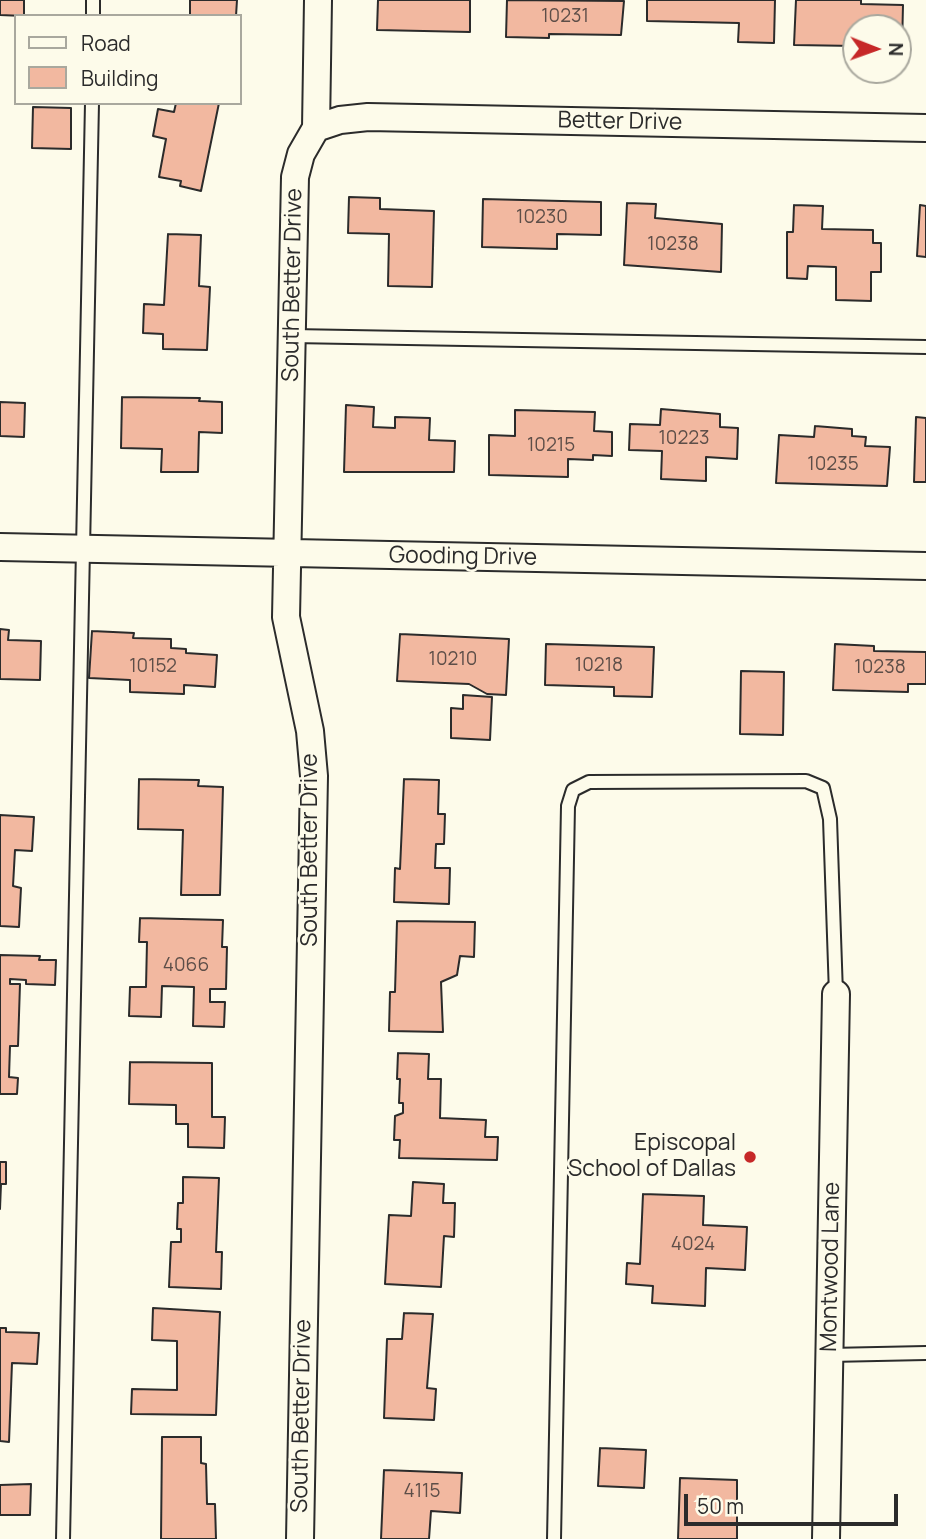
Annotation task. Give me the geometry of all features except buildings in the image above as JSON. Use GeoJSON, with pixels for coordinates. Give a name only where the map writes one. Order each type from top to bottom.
{"type":"FeatureCollection","features":[{"type":"Feature","properties":{"kind":"street","name":"South Better Drive"},"geometry":{"type":"LineString","coordinates":[[300,1539],[314,776],[310,731],[286,617],[295,177],[301,154],[316,128],[318,0]]}},
{"type":"Feature","properties":{"kind":"street","name":"Better Drive"},"geometry":{"type":"LineString","coordinates":[[316,128],[340,120],[368,117],[926,128]]}},
{"type":"Feature","properties":{"kind":"street","name":"Gooding Drive"},"geometry":{"type":"LineString","coordinates":[[0,547],[85,551],[926,566]]}},
{"type":"Feature","properties":{"kind":"street","name":"Montwood Lane"},"geometry":{"type":"LineString","coordinates":[[826,1539],[836,994]]}},
{"type":"Feature","properties":{"kind":"lane"},"geometry":{"type":"LineString","coordinates":[[63,1539],[92,105]]}},
{"type":"Feature","properties":{"kind":"lane"},"geometry":{"type":"LineString","coordinates":[[292,336],[926,346]]}},
{"type":"Feature","properties":{"kind":"lane"},"geometry":{"type":"LineString","coordinates":[[554,1539],[568,806],[573,790],[589,782],[806,781],[823,788],[830,819],[836,994]]}},
{"type":"Feature","properties":{"kind":"lane"},"geometry":{"type":"LineString","coordinates":[[829,1355],[926,1353]]}},
{"type":"Feature","properties":{"kind":"place","name":"Episcopal School of Dallas"},"geometry":{"type":"Point","coordinates":[750,1157]}}]}
